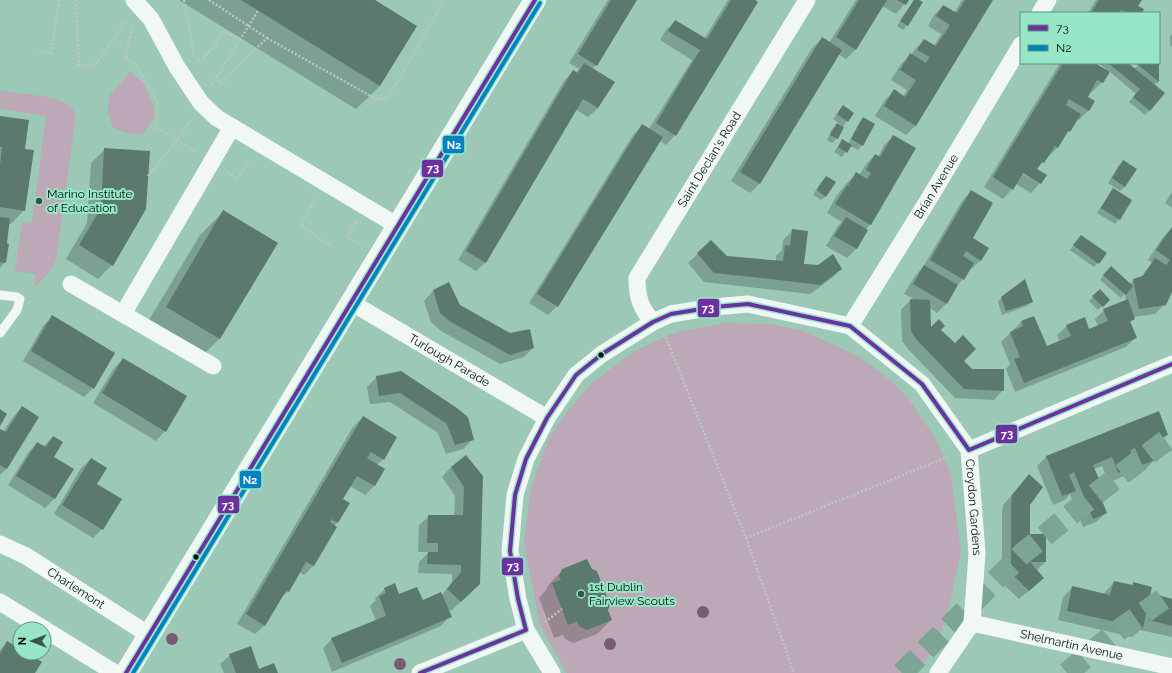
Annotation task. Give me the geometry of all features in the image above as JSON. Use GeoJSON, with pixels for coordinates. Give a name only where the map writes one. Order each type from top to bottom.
{"type":"FeatureCollection","features":[{"type":"Feature","properties":{"kind":"main road"},"geometry":{"type":"LineString","coordinates":[[126,673],[352,304],[535,0]]}},
{"type":"Feature","properties":{"kind":"street"},"geometry":{"type":"LineString","coordinates":[[134,0],[151,19],[178,67],[201,103],[217,118],[398,226]]}},
{"type":"Feature","properties":{"kind":"street","name":"Saint Declan's Road"},"geometry":{"type":"LineString","coordinates":[[653,322],[645,313],[637,294],[637,278],[807,0]]}},
{"type":"Feature","properties":{"kind":"street"},"geometry":{"type":"LineString","coordinates":[[1041,12],[1048,0]]}},
{"type":"Feature","properties":{"kind":"street","name":"Brian Avenue"},"geometry":{"type":"LineString","coordinates":[[850,326],[1020,48]]}},
{"type":"Feature","properties":{"kind":"street"},"geometry":{"type":"LineString","coordinates":[[123,314],[232,127]]}},
{"type":"Feature","properties":{"kind":"street"},"geometry":{"type":"LineString","coordinates":[[70,284],[213,366]]}},
{"type":"Feature","properties":{"kind":"street","name":"Turlough Parade"},"geometry":{"type":"LineString","coordinates":[[352,304],[547,418]]}},
{"type":"Feature","properties":{"kind":"street","name":"Croydon Gardens"},"geometry":{"type":"LineString","coordinates":[[552,673],[526,630],[518,599],[510,551],[515,495],[526,459],[547,418],[576,375],[602,354],[653,322],[671,314],[714,307],[748,304],[850,326],[922,384],[969,450],[977,553],[972,623]]}},
{"type":"Feature","properties":{"kind":"street"},"geometry":{"type":"LineString","coordinates":[[969,450],[1172,364]]}},
{"type":"Feature","properties":{"kind":"street","name":"Charlemont"},"geometry":{"type":"LineString","coordinates":[[0,544],[26,556],[149,635]]}},
{"type":"Feature","properties":{"kind":"street"},"geometry":{"type":"LineString","coordinates":[[0,602],[31,621]]}},
{"type":"Feature","properties":{"kind":"street"},"geometry":{"type":"LineString","coordinates":[[938,673],[972,623]]}},
{"type":"Feature","properties":{"kind":"street","name":"Shelmartin Avenue"},"geometry":{"type":"LineString","coordinates":[[972,623],[1172,667]]}},
{"type":"Feature","properties":{"kind":"street"},"geometry":{"type":"LineString","coordinates":[[420,673],[526,630]]}},
{"type":"Feature","properties":{"kind":"street"},"geometry":{"type":"LineString","coordinates":[[52,634],[115,673]]}},
{"type":"Feature","properties":{"kind":"lane"},"geometry":{"type":"LineString","coordinates":[[0,295],[17,297],[20,299],[17,310],[0,333]]}},
{"type":"Feature","properties":{"kind":"path"},"geometry":{"type":"LineString","coordinates":[[39,51],[51,53],[59,0]]}},
{"type":"Feature","properties":{"kind":"path"},"geometry":{"type":"LineString","coordinates":[[184,0],[195,57],[201,62],[224,32],[240,40]]}},
{"type":"Feature","properties":{"kind":"path"},"geometry":{"type":"LineString","coordinates":[[209,0],[266,38],[376,99],[387,99],[443,0]]}},
{"type":"Feature","properties":{"kind":"path"},"geometry":{"type":"LineString","coordinates":[[216,79],[222,83],[266,38]]}},
{"type":"Feature","properties":{"kind":"path"},"geometry":{"type":"LineString","coordinates":[[366,206],[348,237],[380,257]]}},
{"type":"Feature","properties":{"kind":"path"},"geometry":{"type":"LineString","coordinates":[[653,322],[666,336],[746,538],[794,673]]}},
{"type":"Feature","properties":{"kind":"path"},"geometry":{"type":"LineString","coordinates":[[746,538],[969,450]]}},
{"type":"Feature","properties":{"kind":"shaded area"},"geometry":{"type":"Polygon","coordinates":[[[130,72],[144,83],[154,108],[153,119],[142,135],[124,132],[113,127],[108,113],[109,96],[130,72]]]}},
{"type":"Feature","properties":{"kind":"shaded area"},"geometry":{"type":"Polygon","coordinates":[[[0,91],[36,95],[55,99],[70,106],[76,116],[56,260],[47,275],[34,287],[36,274],[15,271],[22,222],[32,223],[46,116],[0,109],[0,91]]]}},
{"type":"Feature","properties":{"kind":"shaded area"},"geometry":{"type":"Polygon","coordinates":[[[725,323],[769,324],[801,330],[860,357],[892,382],[910,401],[936,439],[951,475],[961,551],[947,618],[932,652],[916,673],[567,673],[540,625],[524,543],[531,487],[549,439],[565,414],[592,383],[635,351],[678,332],[725,323]]]}},
{"type":"Feature","properties":{"kind":"building"},"geometry":{"type":"Polygon","coordinates":[[[241,0],[375,0],[417,26],[380,86],[241,0]]]}},
{"type":"Feature","properties":{"kind":"building"},"geometry":{"type":"Polygon","coordinates":[[[611,0],[637,0],[597,66],[578,54],[611,0]]]}},
{"type":"Feature","properties":{"kind":"building"},"geometry":{"type":"Polygon","coordinates":[[[731,0],[755,0],[758,2],[676,136],[656,123],[700,50],[668,31],[675,20],[707,39],[731,0]]]}},
{"type":"Feature","properties":{"kind":"building"},"geometry":{"type":"Polygon","coordinates":[[[859,0],[887,0],[856,50],[836,37],[859,0]]]}},
{"type":"Feature","properties":{"kind":"building"},"geometry":{"type":"Polygon","coordinates":[[[897,0],[909,0],[906,5],[897,0]]]}},
{"type":"Feature","properties":{"kind":"building"},"geometry":{"type":"Polygon","coordinates":[[[914,0],[923,2],[908,26],[900,21],[914,0]]]}},
{"type":"Feature","properties":{"kind":"building"},"geometry":{"type":"Polygon","coordinates":[[[965,0],[993,0],[916,126],[884,106],[894,89],[905,97],[916,80],[900,70],[910,53],[926,63],[930,57],[917,50],[924,39],[936,46],[950,25],[936,16],[943,5],[957,13],[965,0]]]}},
{"type":"Feature","properties":{"kind":"building"},"geometry":{"type":"Polygon","coordinates":[[[1099,0],[1142,0],[1138,6],[1144,9],[1142,12],[1125,12],[1121,10],[1120,12],[1092,12],[1099,0]]]}},
{"type":"Feature","properties":{"kind":"building"},"geometry":{"type":"Polygon","coordinates":[[[822,37],[842,50],[760,184],[740,172],[822,37]]]}},
{"type":"Feature","properties":{"kind":"building"},"geometry":{"type":"Polygon","coordinates":[[[584,63],[615,82],[598,108],[583,99],[486,263],[466,251],[573,70],[578,73],[584,63]]]}},
{"type":"Feature","properties":{"kind":"building"},"geometry":{"type":"Polygon","coordinates":[[[1062,64],[1097,64],[1110,72],[1103,83],[1097,80],[1088,97],[1095,101],[1089,111],[1069,99],[1066,105],[1081,114],[1070,132],[1068,131],[1058,148],[1055,146],[1044,163],[1042,162],[1037,169],[1047,175],[1041,184],[1023,173],[1013,190],[993,177],[1062,64]]]}},
{"type":"Feature","properties":{"kind":"building"},"geometry":{"type":"Polygon","coordinates":[[[1109,64],[1129,64],[1165,93],[1150,111],[1133,97],[1140,89],[1109,64]]]}},
{"type":"Feature","properties":{"kind":"building"},"geometry":{"type":"Polygon","coordinates":[[[1137,64],[1159,64],[1159,82],[1137,64]]]}},
{"type":"Feature","properties":{"kind":"building"},"geometry":{"type":"Polygon","coordinates":[[[843,105],[854,113],[848,122],[837,114],[843,105]]]}},
{"type":"Feature","properties":{"kind":"building"},"geometry":{"type":"Polygon","coordinates":[[[0,116],[29,120],[25,149],[34,150],[25,211],[0,207],[0,165],[2,147],[0,147],[0,116]]]}},
{"type":"Feature","properties":{"kind":"building"},"geometry":{"type":"Polygon","coordinates":[[[863,117],[875,124],[863,146],[851,139],[863,117]]]}},
{"type":"Feature","properties":{"kind":"building"},"geometry":{"type":"Polygon","coordinates":[[[837,123],[844,127],[838,139],[830,135],[837,123]]]}},
{"type":"Feature","properties":{"kind":"building"},"geometry":{"type":"Polygon","coordinates":[[[642,124],[663,137],[558,307],[537,294],[642,124]]]}},
{"type":"Feature","properties":{"kind":"building"},"geometry":{"type":"Polygon","coordinates":[[[893,135],[916,148],[871,225],[835,204],[856,172],[867,179],[871,173],[866,170],[875,154],[880,157],[893,135]]]}},
{"type":"Feature","properties":{"kind":"building"},"geometry":{"type":"Polygon","coordinates":[[[842,139],[852,145],[847,153],[838,147],[842,139]]]}},
{"type":"Feature","properties":{"kind":"building"},"geometry":{"type":"Polygon","coordinates":[[[104,148],[150,151],[146,209],[113,266],[79,245],[101,208],[104,148]]]}},
{"type":"Feature","properties":{"kind":"building"},"geometry":{"type":"Polygon","coordinates":[[[1123,160],[1137,169],[1125,187],[1112,178],[1123,160]]]}},
{"type":"Feature","properties":{"kind":"building"},"geometry":{"type":"Polygon","coordinates":[[[826,176],[836,182],[826,197],[817,190],[826,176]]]}},
{"type":"Feature","properties":{"kind":"building"},"geometry":{"type":"Polygon","coordinates":[[[1113,188],[1132,200],[1120,220],[1101,208],[1113,188]]]}},
{"type":"Feature","properties":{"kind":"building"},"geometry":{"type":"Polygon","coordinates":[[[971,190],[993,203],[973,238],[989,248],[981,261],[966,251],[963,256],[974,263],[964,280],[930,260],[971,190]]]}},
{"type":"Feature","properties":{"kind":"building"},"geometry":{"type":"Polygon","coordinates":[[[223,210],[278,243],[220,339],[166,307],[223,210]]]}},
{"type":"Feature","properties":{"kind":"building"},"geometry":{"type":"Polygon","coordinates":[[[0,217],[10,218],[7,243],[9,244],[6,263],[0,262],[0,217]]]}},
{"type":"Feature","properties":{"kind":"building"},"geometry":{"type":"Polygon","coordinates":[[[846,217],[868,230],[857,249],[834,236],[846,217]]]}},
{"type":"Feature","properties":{"kind":"building"},"geometry":{"type":"Polygon","coordinates":[[[1172,227],[1172,292],[1166,305],[1139,309],[1133,279],[1143,276],[1155,258],[1166,265],[1170,260],[1156,250],[1172,227]]]}},
{"type":"Feature","properties":{"kind":"building"},"geometry":{"type":"Polygon","coordinates":[[[792,229],[808,231],[804,264],[818,265],[833,254],[842,269],[820,285],[714,273],[697,253],[711,240],[727,256],[783,261],[785,245],[790,246],[792,229]]]}},
{"type":"Feature","properties":{"kind":"building"},"geometry":{"type":"Polygon","coordinates":[[[1081,235],[1107,253],[1099,264],[1073,245],[1081,235]]]}},
{"type":"Feature","properties":{"kind":"building"},"geometry":{"type":"Polygon","coordinates":[[[924,265],[958,285],[947,304],[913,284],[924,265]]]}},
{"type":"Feature","properties":{"kind":"building"},"geometry":{"type":"Polygon","coordinates":[[[1111,266],[1133,286],[1126,295],[1103,275],[1111,266]]]}},
{"type":"Feature","properties":{"kind":"building"},"geometry":{"type":"Polygon","coordinates":[[[1025,279],[1033,302],[1006,311],[1001,297],[1025,279]]]}},
{"type":"Feature","properties":{"kind":"building"},"geometry":{"type":"Polygon","coordinates":[[[449,282],[460,305],[510,333],[530,329],[534,348],[510,355],[451,322],[440,313],[433,290],[449,282]]]}},
{"type":"Feature","properties":{"kind":"building"},"geometry":{"type":"Polygon","coordinates":[[[1100,289],[1110,300],[1103,307],[1092,296],[1100,289]]]}},
{"type":"Feature","properties":{"kind":"building"},"geometry":{"type":"Polygon","coordinates":[[[910,299],[930,300],[931,327],[939,319],[945,326],[941,330],[955,343],[963,335],[976,349],[964,361],[972,369],[1004,369],[1004,391],[964,389],[917,340],[911,331],[910,299]]]}},
{"type":"Feature","properties":{"kind":"building"},"geometry":{"type":"Polygon","coordinates":[[[1128,299],[1135,319],[1130,321],[1137,338],[1024,383],[1014,359],[1020,357],[1010,332],[1023,326],[1021,321],[1034,316],[1047,346],[1071,336],[1066,325],[1085,317],[1089,329],[1108,321],[1103,309],[1128,299]]]}},
{"type":"Feature","properties":{"kind":"building"},"geometry":{"type":"Polygon","coordinates":[[[52,315],[115,353],[94,389],[31,351],[52,315]]]}},
{"type":"Feature","properties":{"kind":"building"},"geometry":{"type":"Polygon","coordinates":[[[123,358],[187,396],[166,432],[102,393],[123,358]]]}},
{"type":"Feature","properties":{"kind":"building"},"geometry":{"type":"Polygon","coordinates":[[[401,371],[468,417],[474,440],[455,445],[447,424],[400,393],[379,396],[376,376],[401,371]]]}},
{"type":"Feature","properties":{"kind":"building"},"geometry":{"type":"Polygon","coordinates":[[[22,406],[39,417],[7,469],[0,465],[0,429],[6,432],[22,406]]]}},
{"type":"Feature","properties":{"kind":"building"},"geometry":{"type":"Polygon","coordinates":[[[0,409],[7,414],[0,426],[0,409]]]}},
{"type":"Feature","properties":{"kind":"building"},"geometry":{"type":"Polygon","coordinates":[[[1159,411],[1168,435],[1150,442],[1156,460],[1142,465],[1135,448],[1130,450],[1137,466],[1118,473],[1112,457],[1093,465],[1102,486],[1097,488],[1107,513],[1093,519],[1074,472],[1069,475],[1076,491],[1062,496],[1046,456],[1159,411]]]}},
{"type":"Feature","properties":{"kind":"building"},"geometry":{"type":"Polygon","coordinates":[[[363,416],[397,437],[384,460],[371,452],[367,458],[385,469],[375,486],[357,476],[343,499],[350,503],[338,523],[331,519],[330,522],[337,527],[314,566],[306,562],[289,592],[286,591],[265,626],[246,614],[363,416]]]}},
{"type":"Feature","properties":{"kind":"building"},"geometry":{"type":"Polygon","coordinates":[[[53,436],[63,442],[54,457],[74,469],[55,499],[16,476],[37,442],[46,447],[53,436]]]}},
{"type":"Feature","properties":{"kind":"building"},"geometry":{"type":"Polygon","coordinates":[[[466,455],[483,476],[480,584],[461,602],[447,589],[461,572],[461,565],[427,564],[428,552],[438,552],[438,543],[427,543],[428,515],[463,515],[464,487],[451,467],[466,455]]]}},
{"type":"Feature","properties":{"kind":"building"},"geometry":{"type":"Polygon","coordinates":[[[91,458],[107,468],[97,484],[122,499],[103,530],[62,505],[91,458]]]}},
{"type":"Feature","properties":{"kind":"building"},"geometry":{"type":"Polygon","coordinates":[[[1029,474],[1043,487],[1030,505],[1030,534],[1046,534],[1046,562],[1030,562],[1044,578],[1029,591],[1011,573],[1011,505],[1012,495],[1029,474]]]}},
{"type":"Feature","properties":{"kind":"building","name":"1st Dublin Fairview Scouts"},"geometry":{"type":"Polygon","coordinates":[[[587,559],[592,569],[597,571],[610,605],[608,610],[612,620],[587,630],[579,626],[577,621],[568,625],[552,583],[561,580],[559,576],[562,569],[587,559]]]}},
{"type":"Feature","properties":{"kind":"building"},"geometry":{"type":"Polygon","coordinates":[[[1114,581],[1133,585],[1133,582],[1152,587],[1143,628],[1067,611],[1072,586],[1110,595],[1114,581]]]}},
{"type":"Feature","properties":{"kind":"building"},"geometry":{"type":"Polygon","coordinates":[[[395,583],[399,594],[417,587],[423,600],[441,592],[452,617],[342,663],[331,638],[386,616],[379,596],[386,593],[384,588],[395,583]]]}},
{"type":"Feature","properties":{"kind":"building"},"geometry":{"type":"Polygon","coordinates":[[[1155,594],[1172,599],[1172,626],[1149,620],[1155,594]]]}},
{"type":"Feature","properties":{"kind":"building"},"geometry":{"type":"Polygon","coordinates":[[[7,641],[12,644],[12,661],[42,662],[35,673],[0,673],[0,654],[7,641]]]}},
{"type":"Feature","properties":{"kind":"building"},"geometry":{"type":"Polygon","coordinates":[[[251,646],[259,669],[274,663],[278,673],[236,673],[229,654],[251,646]]]}},
{"type":"Feature","properties":{"kind":"tunnel"},"geometry":{"type":"LineString","coordinates":[[902,673],[1022,554],[1102,489],[1172,436]]}},
{"type":"Feature","properties":{"kind":"tunnel"},"geometry":{"type":"LineString","coordinates":[[1067,673],[1116,632],[1172,593]]}},
{"type":"Feature","properties":{"kind":"transit line","name":"73"},"geometry":{"type":"LineString","coordinates":[[126,673],[535,0]]}},
{"type":"Feature","properties":{"kind":"transit line","name":"N2"},"geometry":{"type":"LineString","coordinates":[[133,673],[540,3]]}},
{"type":"Feature","properties":{"kind":"transit line","name":"73"},"geometry":{"type":"LineString","coordinates":[[420,673],[526,630],[518,599],[510,551],[515,495],[526,459],[547,418],[576,375],[602,354],[653,322],[671,314],[714,307],[748,304],[850,326],[922,384],[969,450],[1172,364]]}},
{"type":"Feature","properties":{"kind":"place","name":"Marino Institute of Education"},"geometry":{"type":"Point","coordinates":[39,201]}},
{"type":"Feature","properties":{"kind":"place","name":"1st Dublin Fairview Scouts"},"geometry":{"type":"Point","coordinates":[581,594]}}]}
